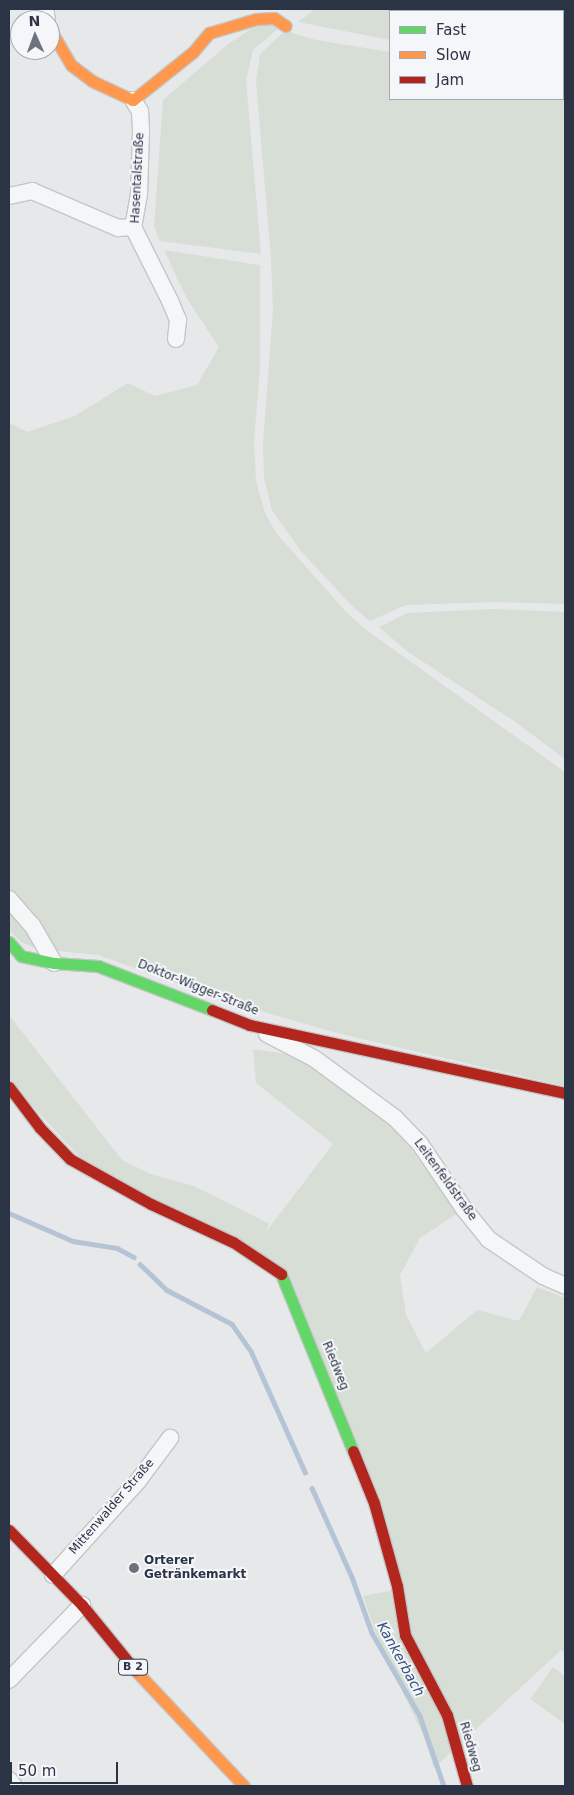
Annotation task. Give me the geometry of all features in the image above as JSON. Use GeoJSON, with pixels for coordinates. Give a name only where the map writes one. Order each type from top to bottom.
{"type":"FeatureCollection","features":[{"type":"Feature","properties":{"kind":"street"},"geometry":{"type":"LineString","coordinates":[[60,46],[71,65],[92,81],[125,94],[132,100],[185,58],[209,33],[256,19],[274,18],[286,26]]}},
{"type":"Feature","properties":{"kind":"street","name":"Hasentalstraße"},"geometry":{"type":"LineString","coordinates":[[132,100],[140,111],[141,131],[139,194],[133,227],[162,280],[178,320],[176,339]]}},
{"type":"Feature","properties":{"kind":"street"},"geometry":{"type":"LineString","coordinates":[[9,196],[32,191],[118,228],[133,227]]}},
{"type":"Feature","properties":{"kind":"street"},"geometry":{"type":"LineString","coordinates":[[9,899],[32,925],[54,963]]}},
{"type":"Feature","properties":{"kind":"street","name":"Doktor-Wigger-Straße"},"geometry":{"type":"LineString","coordinates":[[9,942],[21,956],[54,963],[98,966],[128,975],[250,1025],[500,1077],[565,1093]]}},
{"type":"Feature","properties":{"kind":"street","name":"Leitenfeldstraße"},"geometry":{"type":"LineString","coordinates":[[250,1025],[315,1059],[395,1118],[420,1144],[464,1209],[488,1239],[543,1276],[565,1286]]}},
{"type":"Feature","properties":{"kind":"street","name":"Riedweg"},"geometry":{"type":"LineString","coordinates":[[9,1087],[40,1128],[70,1159],[151,1204],[246,1249],[282,1275],[374,1503],[396,1586],[405,1635],[447,1715],[467,1786]]}},
{"type":"Feature","properties":{"kind":"street","name":"Mittenwalder Straße"},"geometry":{"type":"LineString","coordinates":[[53,1575],[138,1481],[170,1438]]}},
{"type":"Feature","properties":{"kind":"street","name":"B 2"},"geometry":{"type":"LineString","coordinates":[[9,1530],[82,1605],[141,1676],[244,1786]]}},
{"type":"Feature","properties":{"kind":"street"},"geometry":{"type":"LineString","coordinates":[[9,1680],[82,1605]]}},
{"type":"Feature","properties":{"kind":"street"},"geometry":{"type":"LineString","coordinates":[[9,1780],[14,1786]]}},
{"type":"Feature","properties":{"kind":"shaded area"},"geometry":{"type":"Polygon","coordinates":[[[315,9],[565,9],[565,46],[564,10],[389,10],[389,40],[298,22],[315,9]]]}},
{"type":"Feature","properties":{"kind":"shaded area"},"geometry":{"type":"Polygon","coordinates":[[[261,22],[279,28],[253,50],[246,80],[261,254],[160,241],[154,227],[163,100],[227,45],[261,22]]]}},
{"type":"Feature","properties":{"kind":"shaded area"},"geometry":{"type":"Polygon","coordinates":[[[285,31],[316,40],[389,52],[389,100],[564,100],[565,57],[565,604],[495,602],[406,605],[370,621],[352,606],[300,550],[272,510],[264,479],[263,443],[273,310],[271,259],[256,81],[260,54],[285,31]]]}},
{"type":"Feature","properties":{"kind":"shaded area"},"geometry":{"type":"Polygon","coordinates":[[[164,250],[260,265],[260,367],[254,442],[256,481],[265,513],[277,534],[346,612],[369,632],[565,772],[565,1086],[337,1033],[223,1000],[98,955],[37,949],[21,942],[9,930],[9,423],[27,432],[75,416],[128,383],[155,396],[197,385],[219,347],[187,299],[164,250]]]}},
{"type":"Feature","properties":{"kind":"shaded area"},"geometry":{"type":"Polygon","coordinates":[[[494,609],[565,612],[565,759],[514,721],[408,652],[379,627],[407,613],[494,609]]]}},
{"type":"Feature","properties":{"kind":"shaded area"},"geometry":{"type":"Polygon","coordinates":[[[9,1015],[122,1160],[153,1175],[191,1185],[224,1201],[269,1224],[266,1232],[333,1144],[256,1083],[253,1049],[285,1054],[322,1072],[394,1126],[458,1213],[420,1238],[400,1275],[406,1315],[426,1353],[477,1310],[519,1321],[537,1287],[565,1298],[565,1653],[561,1650],[434,1768],[423,1735],[379,1642],[363,1596],[400,1589],[288,1273],[83,1161],[9,1080],[9,1015]]]}},
{"type":"Feature","properties":{"kind":"shaded area"},"geometry":{"type":"Polygon","coordinates":[[[553,1667],[565,1676],[565,1724],[530,1699],[553,1667]]]}},
{"type":"Feature","properties":{"kind":"waterway","name":"Kankerbach"},"geometry":{"type":"LineString","coordinates":[[9,1213],[73,1241],[117,1248],[134,1257]]}},
{"type":"Feature","properties":{"kind":"waterway","name":"Kankerbach"},"geometry":{"type":"LineString","coordinates":[[140,1264],[167,1290],[232,1324],[251,1351],[305,1472]]}},
{"type":"Feature","properties":{"kind":"waterway","name":"Kankerbach"},"geometry":{"type":"LineString","coordinates":[[312,1488],[352,1577],[372,1633],[420,1716],[444,1786]]}},
{"type":"Feature","properties":{"kind":"traffic: fast"},"geometry":{"type":"LineString","coordinates":[[9,942],[21,956],[54,963],[98,966],[212,1010]]}},
{"type":"Feature","properties":{"kind":"traffic: fast"},"geometry":{"type":"LineString","coordinates":[[281,1274],[353,1451]]}},
{"type":"Feature","properties":{"kind":"traffic: slow"},"geometry":{"type":"LineString","coordinates":[[60,46],[71,65],[92,81],[133,100],[193,52],[209,33],[256,19],[274,18],[286,26]]}},
{"type":"Feature","properties":{"kind":"traffic: slow"},"geometry":{"type":"LineString","coordinates":[[135,1670],[244,1786]]}},
{"type":"Feature","properties":{"kind":"traffic: jam"},"geometry":{"type":"LineString","coordinates":[[212,1010],[250,1025],[565,1093]]}},
{"type":"Feature","properties":{"kind":"traffic: jam"},"geometry":{"type":"LineString","coordinates":[[9,1087],[40,1128],[70,1159],[151,1204],[233,1242],[281,1274]]}},
{"type":"Feature","properties":{"kind":"traffic: jam"},"geometry":{"type":"LineString","coordinates":[[353,1451],[374,1503],[397,1586],[405,1635],[447,1715],[467,1786]]}},
{"type":"Feature","properties":{"kind":"traffic: jam"},"geometry":{"type":"LineString","coordinates":[[9,1530],[82,1605],[135,1670]]}},
{"type":"Feature","properties":{"kind":"place","name":"Orterer Getränkemarkt"},"geometry":{"type":"Point","coordinates":[134,1568]}}]}
